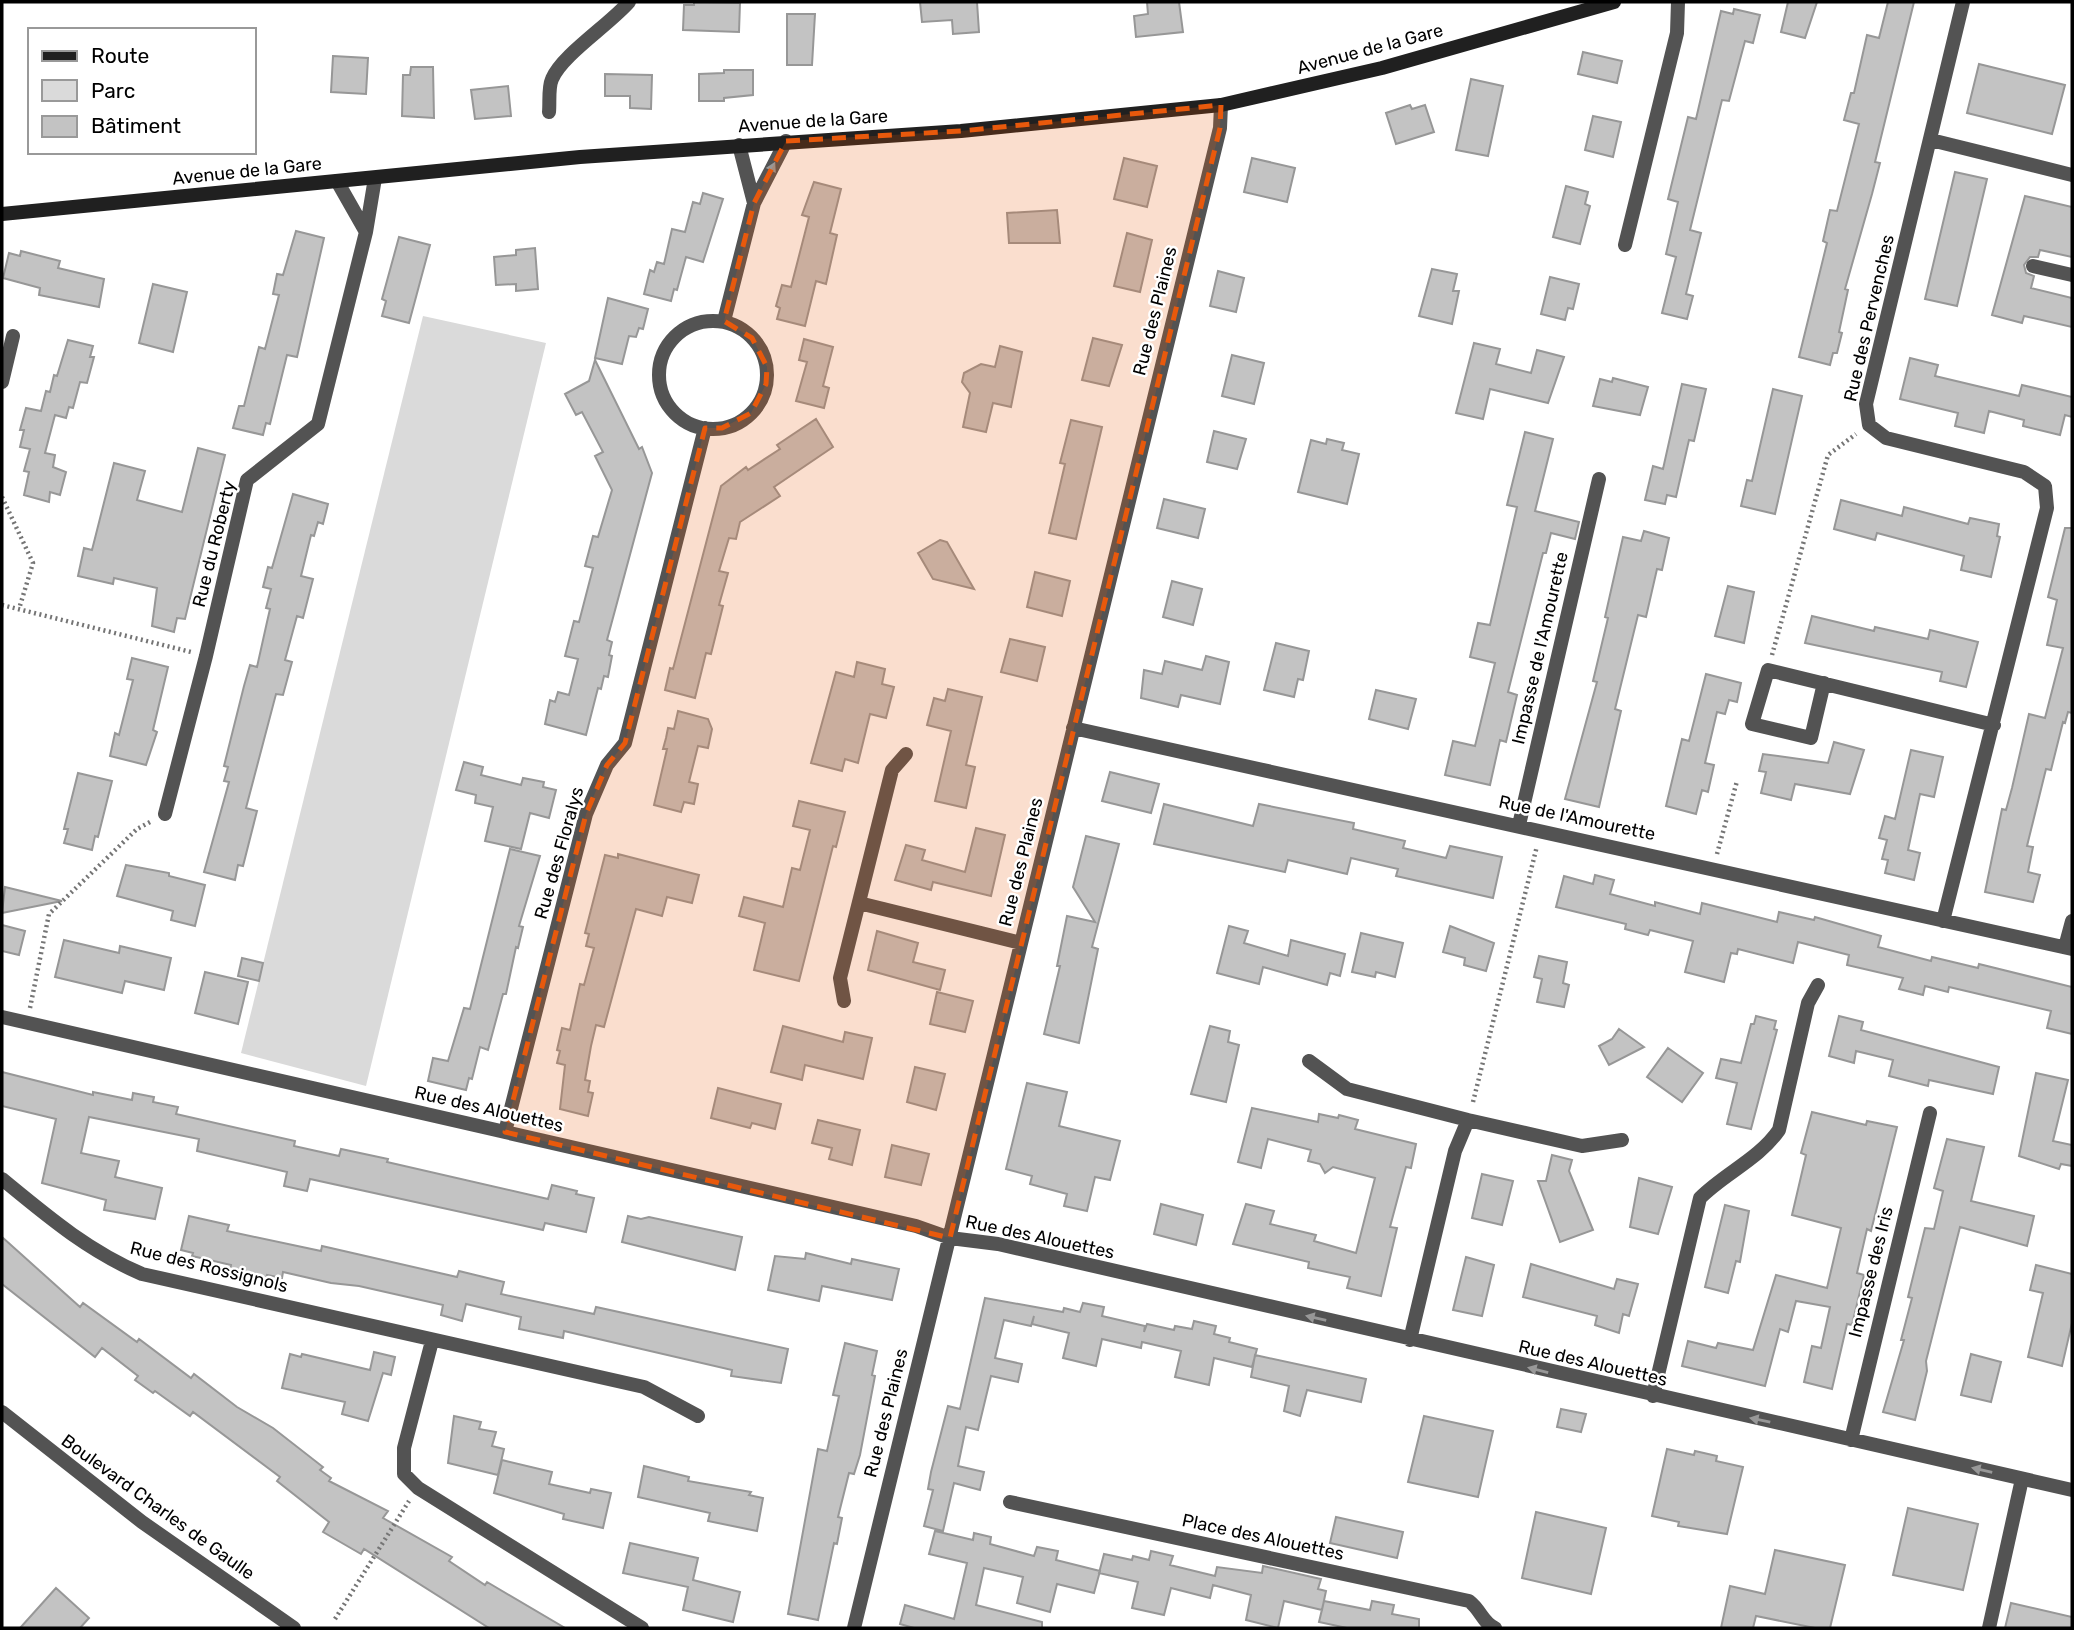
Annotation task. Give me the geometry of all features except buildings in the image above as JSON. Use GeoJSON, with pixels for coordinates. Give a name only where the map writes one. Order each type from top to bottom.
{"type":"FeatureCollection","features":[{"type":"Feature","properties":{"kind":"street"},"geometry":{"type":"LineString","coordinates":[[550,112],[550,82],[561,64],[611,23],[629,2]]}},
{"type":"Feature","properties":{"kind":"street","name":"Avenue de la Gare"},"geometry":{"type":"LineString","coordinates":[[2,214],[739,145],[961,131],[1221,105],[1382,68],[1614,2]]}},
{"type":"Feature","properties":{"kind":"street"},"geometry":{"type":"LineString","coordinates":[[1625,245],[1677,33],[1678,2]]}},
{"type":"Feature","properties":{"kind":"street","name":"Rue des Pervenches"},"geometry":{"type":"LineString","coordinates":[[1943,921],[2047,508],[2045,486],[2024,472],[1886,438],[1869,425],[1866,404],[1963,2]]}},
{"type":"Feature","properties":{"kind":"street","name":"Rue des Plaines"},"geometry":{"type":"LineString","coordinates":[[854,1628],[1217,142],[1221,105]]}},
{"type":"Feature","properties":{"kind":"street"},"geometry":{"type":"LineString","coordinates":[[1931,140],[2072,175]]}},
{"type":"Feature","properties":{"kind":"street"},"geometry":{"type":"LineString","coordinates":[[724,321],[754,203],[786,141]]}},
{"type":"Feature","properties":{"kind":"street"},"geometry":{"type":"LineString","coordinates":[[739,145],[754,203]]}},
{"type":"Feature","properties":{"kind":"street","name":"Rue du Roberty"},"geometry":{"type":"LineString","coordinates":[[165,814],[206,656],[247,480],[318,424],[366,232],[375,178]]}},
{"type":"Feature","properties":{"kind":"street"},"geometry":{"type":"LineString","coordinates":[[337,181],[366,232]]}},
{"type":"Feature","properties":{"kind":"street"},"geometry":{"type":"LineString","coordinates":[[2033,266],[2072,275]]}},
{"type":"Feature","properties":{"kind":"street"},"geometry":{"type":"LineString","coordinates":[[706,321],[724,321],[752,338],[766,367],[766,384],[751,413],[722,428],[705,428],[689,423],[675,413],[664,399],[659,383],[659,365],[665,349],[676,335],[690,325],[706,321]]}},
{"type":"Feature","properties":{"kind":"street"},"geometry":{"type":"LineString","coordinates":[[2,382],[13,336]]}},
{"type":"Feature","properties":{"kind":"street","name":"Rue des Floralys"},"geometry":{"type":"LineString","coordinates":[[505,1132],[586,814],[607,765],[625,743],[705,428]]}},
{"type":"Feature","properties":{"kind":"street","name":"Impasse de l'Amourette"},"geometry":{"type":"LineString","coordinates":[[1519,825],[1600,479]]}},
{"type":"Feature","properties":{"kind":"street"},"geometry":{"type":"LineString","coordinates":[[1824,683],[1811,738],[1752,724],[1768,670],[1824,683],[1994,725]]}},
{"type":"Feature","properties":{"kind":"street","name":"Rue de l'Amourette"},"geometry":{"type":"LineString","coordinates":[[1073,727],[2069,948]]}},
{"type":"Feature","properties":{"kind":"street"},"geometry":{"type":"LineString","coordinates":[[844,1001],[839,978],[892,770],[906,754]]}},
{"type":"Feature","properties":{"kind":"street"},"geometry":{"type":"LineString","coordinates":[[859,903],[1021,943]]}},
{"type":"Feature","properties":{"kind":"street"},"geometry":{"type":"LineString","coordinates":[[2069,948],[2072,921]]}},
{"type":"Feature","properties":{"kind":"street"},"geometry":{"type":"LineString","coordinates":[[1653,1396],[1700,1198],[1718,1180],[1766,1148],[1779,1130],[1808,1003],[1818,985]]}},
{"type":"Feature","properties":{"kind":"street","name":"Rue des Alouettes"},"geometry":{"type":"LineString","coordinates":[[2,1017],[916,1226],[950,1238],[998,1244],[2072,1490]]}},
{"type":"Feature","properties":{"kind":"street"},"geometry":{"type":"LineString","coordinates":[[1309,1062],[1347,1088],[1468,1120],[1582,1146],[1622,1140]]}},
{"type":"Feature","properties":{"kind":"street","name":"Impasse des Iris"},"geometry":{"type":"LineString","coordinates":[[1851,1440],[1930,1113]]}},
{"type":"Feature","properties":{"kind":"street"},"geometry":{"type":"LineString","coordinates":[[1410,1340],[1455,1151],[1468,1120]]}},
{"type":"Feature","properties":{"kind":"street","name":"Rue des Rossignols"},"geometry":{"type":"LineString","coordinates":[[2,1179],[76,1240],[109,1260],[142,1274],[644,1387],[698,1416]]}},
{"type":"Feature","properties":{"kind":"street"},"geometry":{"type":"LineString","coordinates":[[432,1341],[404,1448],[404,1474],[418,1488],[642,1628]]}},
{"type":"Feature","properties":{"kind":"street","name":"Boulevard Charles de Gaulle"},"geometry":{"type":"LineString","coordinates":[[2,1412],[142,1522],[294,1628]]}},
{"type":"Feature","properties":{"kind":"street"},"geometry":{"type":"LineString","coordinates":[[1989,1628],[2022,1479]]}},
{"type":"Feature","properties":{"kind":"street","name":"Place des Alouettes"},"geometry":{"type":"LineString","coordinates":[[1010,1502],[1469,1601],[1478,1607],[1485,1623],[1495,1628]]}},
{"type":"Feature","properties":{"kind":"path"},"geometry":{"type":"LineString","coordinates":[[1768,670],[1828,455],[1869,425]]}},
{"type":"Feature","properties":{"kind":"path"},"geometry":{"type":"LineString","coordinates":[[2,498],[33,563],[19,609]]}},
{"type":"Feature","properties":{"kind":"path"},"geometry":{"type":"LineString","coordinates":[[2,605],[206,656]]}},
{"type":"Feature","properties":{"kind":"path"},"geometry":{"type":"LineString","coordinates":[[1713,868],[1737,781]]}},
{"type":"Feature","properties":{"kind":"path"},"geometry":{"type":"LineString","coordinates":[[27,1023],[49,914],[137,829],[165,814]]}},
{"type":"Feature","properties":{"kind":"path"},"geometry":{"type":"LineString","coordinates":[[1468,1120],[1541,830]]}},
{"type":"Feature","properties":{"kind":"path"},"geometry":{"type":"LineString","coordinates":[[335,1619],[418,1488]]}},
{"type":"Feature","properties":{"kind":"highlighted area"},"geometry":{"type":"Polygon","coordinates":[[[1221,105],[1220,128],[950,1238],[505,1132],[586,814],[607,765],[625,743],[705,428],[722,428],[751,413],[766,384],[767,367],[752,338],[724,321],[754,203],[786,141],[961,131],[1221,105]]]}},
{"type":"Feature","properties":{"kind":"green space"},"geometry":{"type":"Polygon","coordinates":[[[423,316],[546,343],[366,1086],[241,1053],[423,316]]]}}]}
